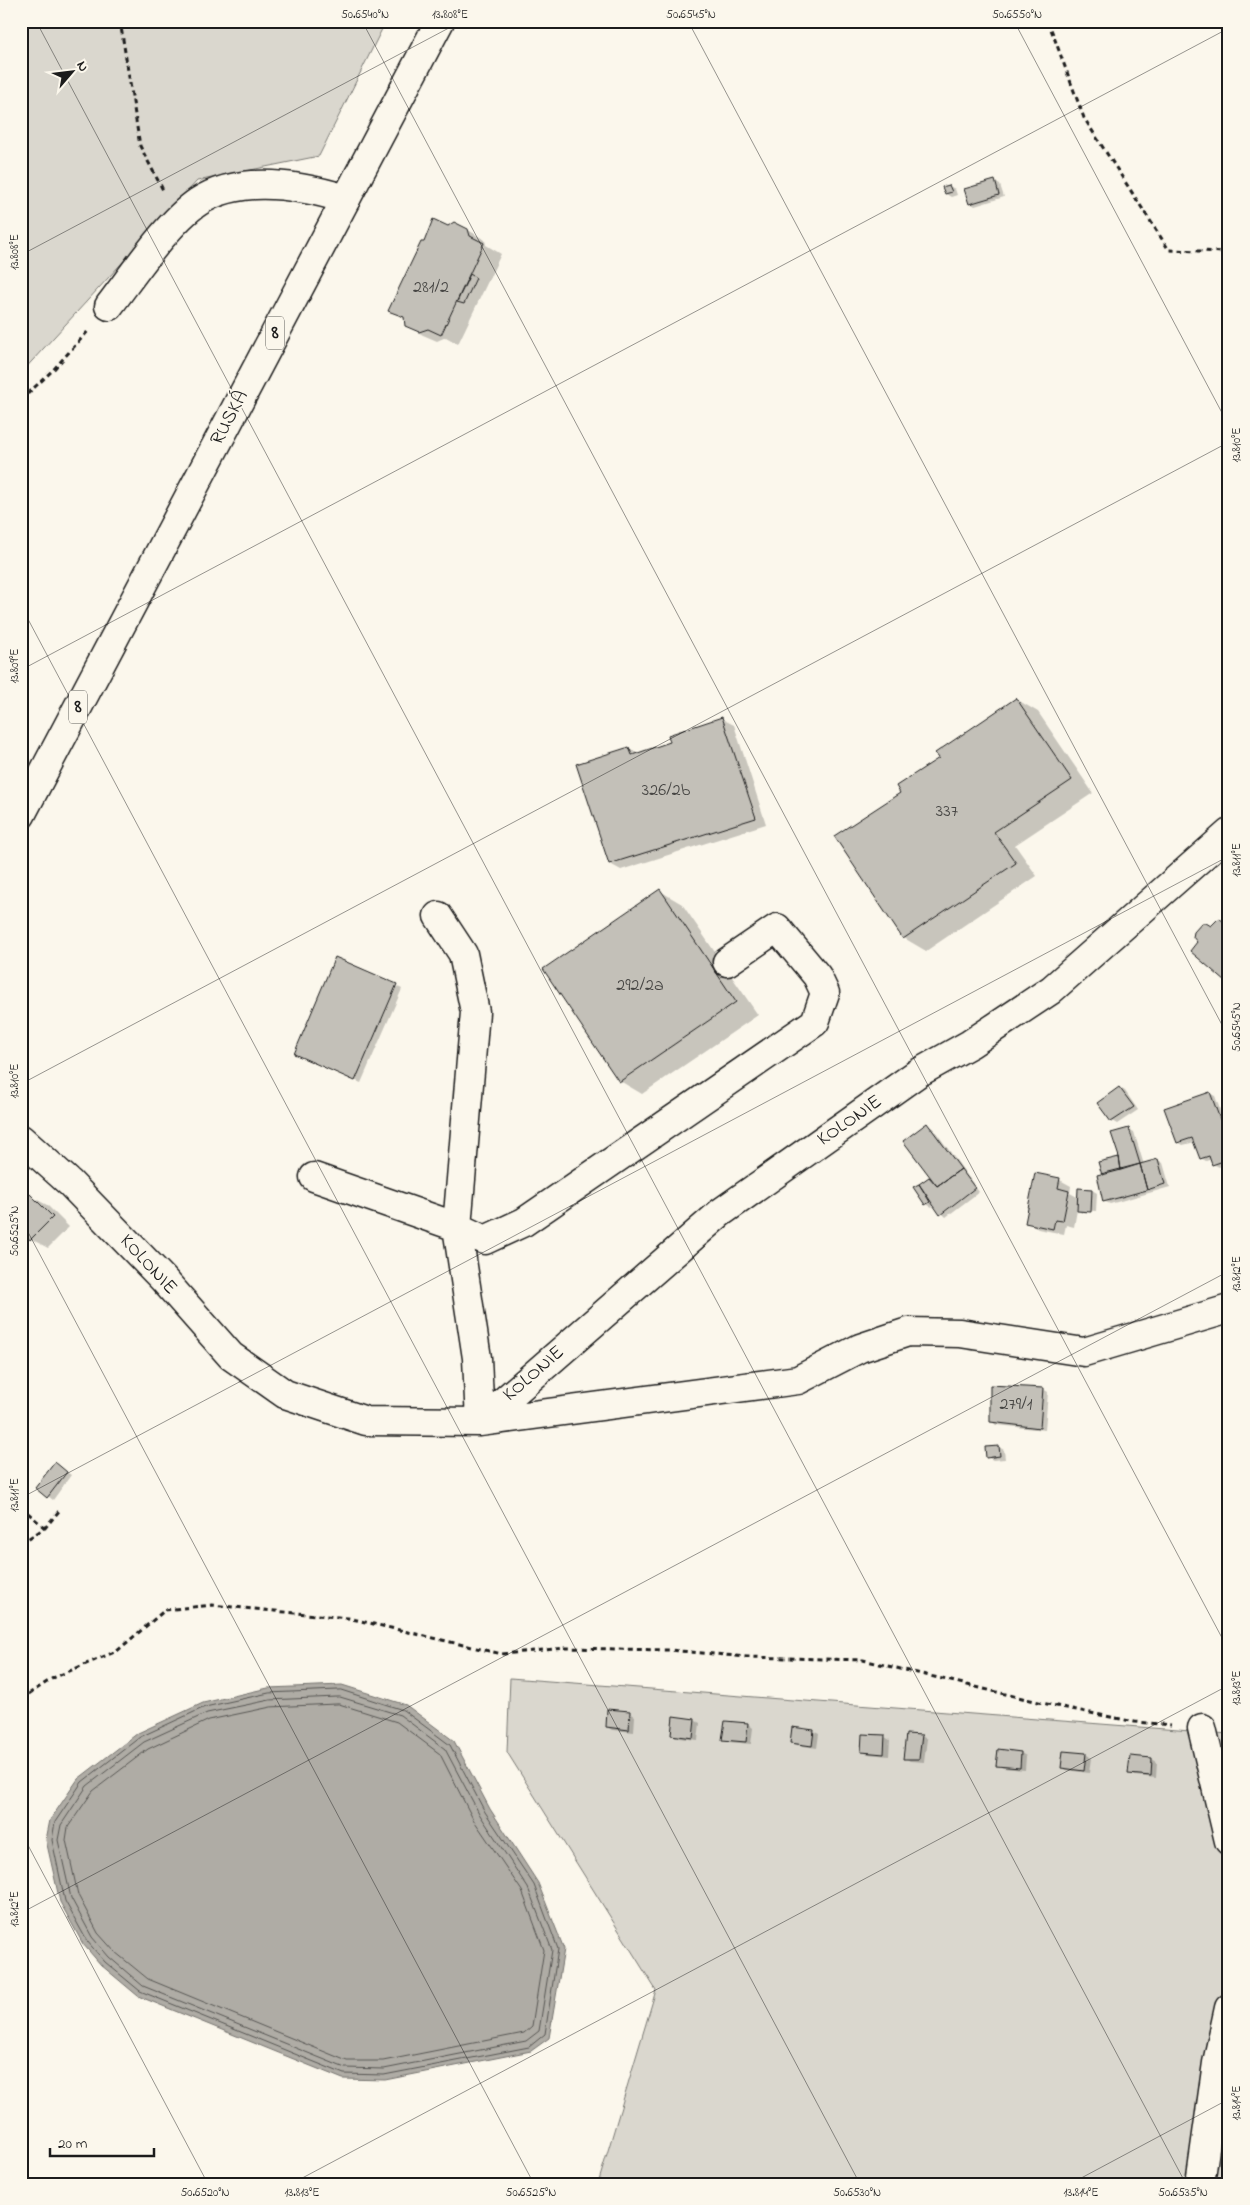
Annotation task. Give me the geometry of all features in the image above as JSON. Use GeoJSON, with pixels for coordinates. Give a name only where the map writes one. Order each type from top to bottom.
{"type":"FeatureCollection","features":[{"type":"Feature","properties":{"kind":"street","name":"RUSKÁ"},"geometry":{"type":"LineString","coordinates":[[21,815],[440,21]]}},
{"type":"Feature","properties":{"kind":"street"},"geometry":{"type":"LineString","coordinates":[[109,306],[179,219],[197,202],[209,196],[235,188],[284,186],[320,191],[346,199]]}},
{"type":"Feature","properties":{"kind":"street","name":"KOLONIE"},"geometry":{"type":"LineString","coordinates":[[480,1422],[720,1213],[918,1073],[970,1044],[1051,990],[1229,834]]}},
{"type":"Feature","properties":{"kind":"street"},"geometry":{"type":"LineString","coordinates":[[438,916],[463,954],[475,1012],[457,1227],[476,1358],[480,1422]]}},
{"type":"Feature","properties":{"kind":"street"},"geometry":{"type":"LineString","coordinates":[[314,1177],[457,1227],[485,1240],[524,1222],[814,1022],[825,993],[818,976],[778,928],[727,962]]}},
{"type":"Feature","properties":{"kind":"street","name":"KOLONIE"},"geometry":{"type":"LineString","coordinates":[[21,1139],[70,1182],[163,1279],[231,1356],[285,1394],[366,1421],[480,1422],[798,1380],[860,1348],[908,1332],[960,1333],[1084,1352],[1229,1309]]}},
{"type":"Feature","properties":{"kind":"street"},"geometry":{"type":"LineString","coordinates":[[1202,1728],[1229,1841]]}},
{"type":"Feature","properties":{"kind":"street"},"geometry":{"type":"LineString","coordinates":[[1200,2184],[1217,2063],[1229,2008]]}},
{"type":"Feature","properties":{"kind":"path"},"geometry":{"type":"LineString","coordinates":[[118,21],[121,27],[140,146],[179,219]]}},
{"type":"Feature","properties":{"kind":"path"},"geometry":{"type":"LineString","coordinates":[[1048,21],[1084,118],[1169,250],[1229,252]]}},
{"type":"Feature","properties":{"kind":"path"},"geometry":{"type":"LineString","coordinates":[[21,400],[78,344],[109,306]]}},
{"type":"Feature","properties":{"kind":"path"},"geometry":{"type":"LineString","coordinates":[[21,1507],[45,1528]]}},
{"type":"Feature","properties":{"kind":"path"},"geometry":{"type":"LineString","coordinates":[[21,1542],[45,1528],[59,1511]]}},
{"type":"Feature","properties":{"kind":"path"},"geometry":{"type":"LineString","coordinates":[[21,1699],[53,1678],[117,1651],[165,1610],[212,1605],[348,1618],[502,1654],[565,1648],[669,1650],[747,1657],[863,1660],[1057,1706],[1135,1722],[1202,1728]]}},
{"type":"Feature","properties":{"kind":"shaded area"},"geometry":{"type":"Polygon","coordinates":[[[21,21],[386,21],[319,156],[197,181],[21,373],[21,21]]]}},
{"type":"Feature","properties":{"kind":"shaded area"},"geometry":{"type":"Polygon","coordinates":[[[510,1678],[1229,1734],[1229,2184],[598,2184],[656,1990],[507,1752],[510,1678]]]}},
{"type":"Feature","properties":{"kind":"water"},"geometry":{"type":"Polygon","coordinates":[[[342,1685],[406,1705],[454,1741],[490,1809],[538,1883],[564,1949],[549,2038],[531,2051],[385,2080],[343,2079],[138,1996],[101,1965],[83,1944],[60,1902],[46,1840],[50,1820],[78,1779],[138,1733],[203,1703],[268,1688],[342,1685]]]}},
{"type":"Feature","properties":{"kind":"building"},"geometry":{"type":"Polygon","coordinates":[[[995,180],[999,195],[969,204],[964,189],[995,180]]]}},
{"type":"Feature","properties":{"kind":"building"},"geometry":{"type":"Polygon","coordinates":[[[949,185],[952,192],[945,194],[942,187],[949,185]]]}},
{"type":"Feature","properties":{"kind":"building"},"geometry":{"type":"Polygon","coordinates":[[[433,219],[448,226],[454,222],[468,229],[470,236],[484,243],[441,335],[428,329],[419,332],[405,326],[404,317],[388,311],[421,242],[424,242],[433,219]]]}},
{"type":"Feature","properties":{"kind":"building"},"geometry":{"type":"Polygon","coordinates":[[[470,274],[476,278],[464,304],[457,302],[470,274]]]}},
{"type":"Feature","properties":{"kind":"building"},"geometry":{"type":"Polygon","coordinates":[[[1016,698],[1072,780],[994,832],[1016,863],[903,939],[834,836],[900,793],[896,786],[939,758],[935,753],[1016,698]]]}},
{"type":"Feature","properties":{"kind":"building"},"geometry":{"type":"Polygon","coordinates":[[[722,717],[756,818],[609,864],[576,764],[629,747],[632,755],[670,742],[668,735],[722,717]]]}},
{"type":"Feature","properties":{"kind":"building"},"geometry":{"type":"Polygon","coordinates":[[[660,889],[736,1002],[619,1082],[543,969],[660,889]]]}},
{"type":"Feature","properties":{"kind":"building"},"geometry":{"type":"Polygon","coordinates":[[[1219,918],[1229,926],[1229,978],[1226,982],[1190,951],[1197,942],[1193,937],[1194,932],[1202,923],[1211,926],[1219,918]]]}},
{"type":"Feature","properties":{"kind":"building"},"geometry":{"type":"Polygon","coordinates":[[[335,957],[397,984],[355,1081],[294,1054],[335,957]]]}},
{"type":"Feature","properties":{"kind":"building"},"geometry":{"type":"Polygon","coordinates":[[[1119,1087],[1134,1107],[1111,1122],[1097,1103],[1119,1087]]]}},
{"type":"Feature","properties":{"kind":"building"},"geometry":{"type":"Polygon","coordinates":[[[1210,1092],[1229,1144],[1229,1159],[1212,1165],[1209,1156],[1200,1159],[1192,1138],[1177,1143],[1164,1108],[1210,1092]]]}},
{"type":"Feature","properties":{"kind":"building"},"geometry":{"type":"Polygon","coordinates":[[[927,1123],[961,1169],[937,1186],[903,1141],[927,1123]]]}},
{"type":"Feature","properties":{"kind":"building"},"geometry":{"type":"Polygon","coordinates":[[[1129,1128],[1140,1164],[1121,1170],[1111,1133],[1129,1128]]]}},
{"type":"Feature","properties":{"kind":"building"},"geometry":{"type":"Polygon","coordinates":[[[1119,1157],[1121,1170],[1102,1175],[1098,1162],[1119,1157]]]}},
{"type":"Feature","properties":{"kind":"building"},"geometry":{"type":"Polygon","coordinates":[[[1158,1159],[1165,1184],[1147,1190],[1140,1164],[1158,1159]]]}},
{"type":"Feature","properties":{"kind":"building"},"geometry":{"type":"Polygon","coordinates":[[[1140,1164],[1147,1190],[1103,1202],[1097,1175],[1140,1164]]]}},
{"type":"Feature","properties":{"kind":"building"},"geometry":{"type":"Polygon","coordinates":[[[961,1169],[975,1188],[940,1215],[919,1184],[929,1177],[937,1186],[961,1169]]]}},
{"type":"Feature","properties":{"kind":"building"},"geometry":{"type":"Polygon","coordinates":[[[1035,1173],[1060,1178],[1058,1188],[1069,1191],[1063,1221],[1055,1220],[1053,1229],[1025,1223],[1035,1173]]]}},
{"type":"Feature","properties":{"kind":"building"},"geometry":{"type":"Polygon","coordinates":[[[919,1184],[930,1202],[925,1205],[913,1187],[919,1184]]]}},
{"type":"Feature","properties":{"kind":"building"},"geometry":{"type":"Polygon","coordinates":[[[1078,1188],[1092,1189],[1091,1212],[1077,1211],[1078,1188]]]}},
{"type":"Feature","properties":{"kind":"building"},"geometry":{"type":"Polygon","coordinates":[[[30,1194],[53,1217],[30,1240],[21,1230],[21,1203],[30,1194]]]}},
{"type":"Feature","properties":{"kind":"building"},"geometry":{"type":"Polygon","coordinates":[[[990,1385],[1043,1388],[1040,1428],[990,1422],[990,1385]]]}},
{"type":"Feature","properties":{"kind":"building"},"geometry":{"type":"Polygon","coordinates":[[[999,1446],[1000,1456],[986,1458],[985,1447],[999,1446]]]}},
{"type":"Feature","properties":{"kind":"building"},"geometry":{"type":"Polygon","coordinates":[[[55,1462],[67,1472],[47,1498],[35,1488],[55,1462]]]}},
{"type":"Feature","properties":{"kind":"building"},"geometry":{"type":"Polygon","coordinates":[[[607,1709],[630,1711],[629,1730],[606,1727],[607,1709]]]}},
{"type":"Feature","properties":{"kind":"building"},"geometry":{"type":"Polygon","coordinates":[[[673,1716],[695,1719],[693,1738],[671,1735],[673,1716]]]}},
{"type":"Feature","properties":{"kind":"building"},"geometry":{"type":"Polygon","coordinates":[[[725,1721],[748,1723],[746,1742],[722,1740],[725,1721]]]}},
{"type":"Feature","properties":{"kind":"building"},"geometry":{"type":"Polygon","coordinates":[[[792,1727],[814,1730],[812,1746],[790,1743],[792,1727]]]}},
{"type":"Feature","properties":{"kind":"building"},"geometry":{"type":"Polygon","coordinates":[[[862,1734],[885,1735],[884,1754],[861,1752],[862,1734]]]}},
{"type":"Feature","properties":{"kind":"building"},"geometry":{"type":"Polygon","coordinates":[[[906,1734],[922,1735],[919,1759],[903,1759],[906,1734]]]}},
{"type":"Feature","properties":{"kind":"building"},"geometry":{"type":"Polygon","coordinates":[[[998,1749],[1021,1752],[1020,1768],[996,1766],[998,1749]]]}},
{"type":"Feature","properties":{"kind":"building"},"geometry":{"type":"Polygon","coordinates":[[[1063,1751],[1086,1753],[1084,1771],[1061,1768],[1063,1751]]]}},
{"type":"Feature","properties":{"kind":"building"},"geometry":{"type":"Polygon","coordinates":[[[1130,1756],[1152,1758],[1151,1776],[1128,1774],[1130,1756]]]}}]}
